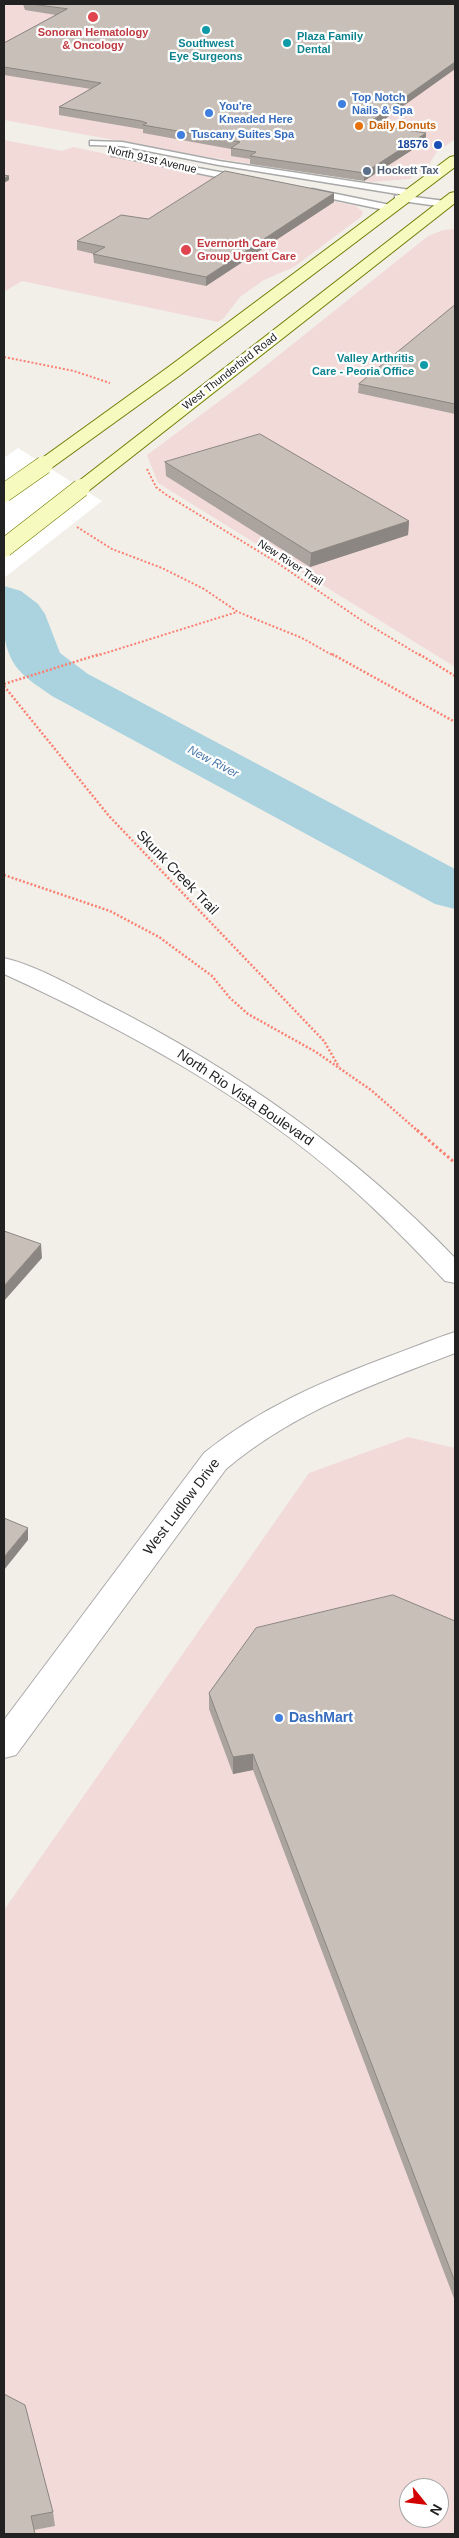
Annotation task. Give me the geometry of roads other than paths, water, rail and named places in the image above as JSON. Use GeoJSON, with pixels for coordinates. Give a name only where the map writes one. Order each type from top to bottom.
{"type":"FeatureCollection","features":[{"type":"Feature","properties":{"kind":"main road"},"geometry":{"type":"LineString","coordinates":[[4,493],[146,392],[455,160]]}},
{"type":"Feature","properties":{"kind":"main road","name":"North 91st Avenue"},"geometry":{"type":"LineString","coordinates":[[401,200],[452,201]]}},
{"type":"Feature","properties":{"kind":"main road","name":"North 91st Avenue"},"geometry":{"type":"LineString","coordinates":[[401,200],[428,216],[446,220]]}},
{"type":"Feature","properties":{"kind":"main road","name":"West Thunderbird Road"},"geometry":{"type":"LineString","coordinates":[[4,548],[428,216],[452,201]]}},
{"type":"Feature","properties":{"kind":"street","name":"North Rio Vista Boulevard"},"geometry":{"type":"LineString","coordinates":[[4,965],[88,1002],[131,1025],[254,1101],[327,1154],[390,1206],[455,1274]]}},
{"type":"Feature","properties":{"kind":"street","name":"West Ludlow Drive"},"geometry":{"type":"LineString","coordinates":[[4,1745],[215,1461],[234,1443],[266,1421],[300,1404],[455,1342]]}},
{"type":"Feature","properties":{"kind":"lane","name":"North 91st Avenue"},"geometry":{"type":"LineString","coordinates":[[254,181],[108,153],[93,144],[122,144],[401,200]]}},
{"type":"Feature","properties":{"kind":"lane"},"geometry":{"type":"LineString","coordinates":[[192,170],[316,184],[401,200]]}},
{"type":"Feature","properties":{"kind":"lane","name":"North 91st Avenue"},"geometry":{"type":"LineString","coordinates":[[306,191],[401,200]]}},
{"type":"Feature","properties":{"kind":"waterway","name":"New River"},"geometry":{"type":"LineString","coordinates":[[4,601],[21,614],[37,660],[70,685],[455,892]]}},
{"type":"Feature","properties":{"kind":"place","name":"Sonoran Hematology & Oncology"},"geometry":{"type":"Point","coordinates":[93,17]}},
{"type":"Feature","properties":{"kind":"place","name":"Southwest Eye Surgeons"},"geometry":{"type":"Point","coordinates":[206,30]}},
{"type":"Feature","properties":{"kind":"place","name":"Plaza Family Dental"},"geometry":{"type":"Point","coordinates":[287,43]}},
{"type":"Feature","properties":{"kind":"place","name":"Top Notch Nails & Spa"},"geometry":{"type":"Point","coordinates":[342,104]}},
{"type":"Feature","properties":{"kind":"place","name":"You're Kneaded Here"},"geometry":{"type":"Point","coordinates":[209,113]}},
{"type":"Feature","properties":{"kind":"place","name":"Daily Donuts"},"geometry":{"type":"Point","coordinates":[359,126]}},
{"type":"Feature","properties":{"kind":"place","name":"Tuscany Suites Spa"},"geometry":{"type":"Point","coordinates":[181,135]}},
{"type":"Feature","properties":{"kind":"place","name":"18576"},"geometry":{"type":"Point","coordinates":[438,145]}},
{"type":"Feature","properties":{"kind":"place","name":"Hockett Tax"},"geometry":{"type":"Point","coordinates":[367,171]}},
{"type":"Feature","properties":{"kind":"place","name":"Evernorth Care Group Urgent Care"},"geometry":{"type":"Point","coordinates":[186,250]}},
{"type":"Feature","properties":{"kind":"place","name":"Valley Arthritis Care - Peoria Office"},"geometry":{"type":"Point","coordinates":[424,365]}},
{"type":"Feature","properties":{"kind":"place","name":"DashMart"},"geometry":{"type":"Point","coordinates":[279,1718]}}]}
